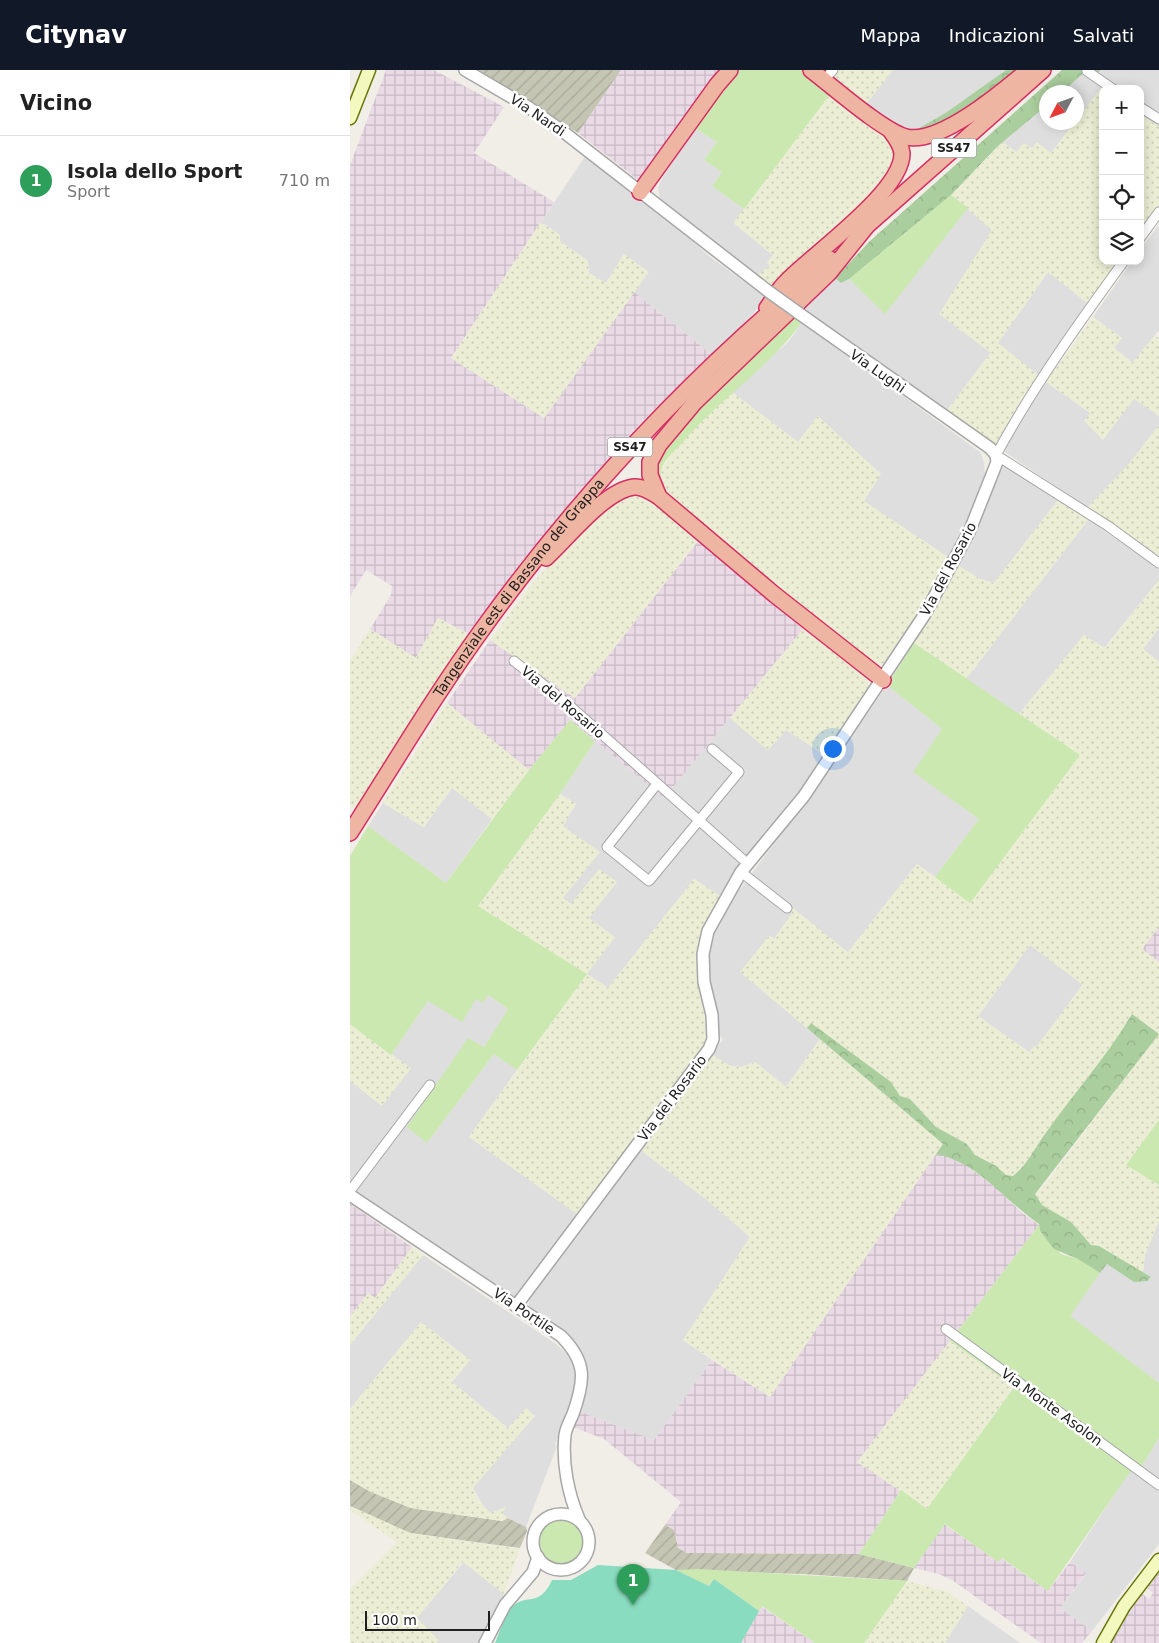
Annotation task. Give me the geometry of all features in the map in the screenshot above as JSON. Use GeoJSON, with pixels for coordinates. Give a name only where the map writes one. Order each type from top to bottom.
{"type":"FeatureCollection","features":[{"type":"Feature","properties":{"kind":"highway"},"geometry":{"type":"LineString","coordinates":[[640,192],[717,84],[730,70]]}},
{"type":"Feature","properties":{"kind":"highway"},"geometry":{"type":"LineString","coordinates":[[755,325],[784,284],[858,217],[891,183],[899,167],[902,153],[899,142],[890,130],[829,75],[811,70]]}},
{"type":"Feature","properties":{"kind":"highway"},"geometry":{"type":"LineString","coordinates":[[890,130],[906,137],[919,137],[934,133],[964,118],[1028,70]]}},
{"type":"Feature","properties":{"kind":"highway","name":"Tangenziale est di Bassano del Grappa"},"geometry":{"type":"LineString","coordinates":[[350,833],[453,672],[518,581],[555,534],[629,448],[691,384],[755,325],[1043,70]]}},
{"type":"Feature","properties":{"kind":"highway"},"geometry":{"type":"LineString","coordinates":[[659,497],[650,475],[650,462],[659,445],[695,402],[829,273],[866,226]]}},
{"type":"Feature","properties":{"kind":"highway"},"geometry":{"type":"LineString","coordinates":[[518,581],[608,500],[634,487],[645,489],[659,497],[775,595],[882,680]]}},
{"type":"Feature","properties":{"kind":"main road"},"geometry":{"type":"LineString","coordinates":[[350,118],[369,70]]}},
{"type":"Feature","properties":{"kind":"main road"},"geometry":{"type":"LineString","coordinates":[[1103,1643],[1124,1606],[1159,1560]]}},
{"type":"Feature","properties":{"kind":"street","name":"Via Nardi"},"geometry":{"type":"LineString","coordinates":[[465,70],[528,107],[606,165]]}},
{"type":"Feature","properties":{"kind":"street"},"geometry":{"type":"LineString","coordinates":[[1087,71],[1107,85]]}},
{"type":"Feature","properties":{"kind":"street"},"geometry":{"type":"LineString","coordinates":[[1144,109],[1157,115]]}},
{"type":"Feature","properties":{"kind":"street","name":"Via Lughi"},"geometry":{"type":"LineString","coordinates":[[606,165],[768,291],[985,444],[996,455],[1108,526],[1159,563]]}},
{"type":"Feature","properties":{"kind":"street"},"geometry":{"type":"LineString","coordinates":[[1144,233],[1159,212]]}},
{"type":"Feature","properties":{"kind":"street","name":"Via del Rosario"},"geometry":{"type":"LineString","coordinates":[[516,1306],[709,1049],[713,1040],[712,1015],[704,982],[703,954],[708,931],[744,867],[804,796],[925,614],[970,530],[997,462],[996,455],[1017,417],[1067,340],[1121,265]]}},
{"type":"Feature","properties":{"kind":"street","name":"Via del Rosario"},"geometry":{"type":"LineString","coordinates":[[514,661],[569,705],[698,821],[744,867]]}},
{"type":"Feature","properties":{"kind":"street"},"geometry":{"type":"LineString","coordinates":[[656,784],[607,847],[650,881],[738,772],[712,749]]}},
{"type":"Feature","properties":{"kind":"street"},"geometry":{"type":"LineString","coordinates":[[744,867],[787,908]]}},
{"type":"Feature","properties":{"kind":"street"},"geometry":{"type":"LineString","coordinates":[[350,1191],[430,1086]]}},
{"type":"Feature","properties":{"kind":"street","name":"Via Portile"},"geometry":{"type":"LineString","coordinates":[[350,1195],[561,1336],[576,1352],[579,1359],[580,1386],[566,1433],[564,1448],[570,1490],[579,1519]]}},
{"type":"Feature","properties":{"kind":"street","name":"Via Monte Asolon"},"geometry":{"type":"LineString","coordinates":[[946,1329],[1159,1485]]}},
{"type":"Feature","properties":{"kind":"street"},"geometry":{"type":"LineString","coordinates":[[553,1569],[538,1557],[534,1550],[534,1534],[544,1519],[557,1513],[569,1500],[570,1490]]}},
{"type":"Feature","properties":{"kind":"street"},"geometry":{"type":"LineString","coordinates":[[524,1583],[536,1574],[553,1569],[572,1568],[584,1559],[588,1552],[589,1534],[579,1519],[571,1515],[557,1513]]}},
{"type":"Feature","properties":{"kind":"street"},"geometry":{"type":"LineString","coordinates":[[485,1643],[501,1612],[533,1572],[538,1557]]}},
{"type":"Feature","properties":{"kind":"shaded area"},"geometry":{"type":"Polygon","coordinates":[[[386,70],[434,70],[504,107],[474,153],[554,202],[451,358],[544,418],[634,292],[711,354],[639,425],[576,496],[507,581],[469,634],[438,618],[416,658],[370,629],[391,595],[392,586],[366,570],[350,596],[350,165],[386,70]]]}},
{"type":"Feature","properties":{"kind":"shaded area"},"geometry":{"type":"Polygon","coordinates":[[[479,70],[621,70],[578,133],[479,70]]]}},
{"type":"Feature","properties":{"kind":"shaded area"},"geometry":{"type":"Polygon","coordinates":[[[621,70],[727,70],[642,178],[637,179],[578,133],[621,70]]]}},
{"type":"Feature","properties":{"kind":"shaded area"},"geometry":{"type":"Polygon","coordinates":[[[839,70],[893,70],[863,108],[831,82],[839,70]]]}},
{"type":"Feature","properties":{"kind":"shaded area"},"geometry":{"type":"Polygon","coordinates":[[[893,70],[1006,70],[947,112],[914,131],[902,135],[863,108],[893,70]]]}},
{"type":"Feature","properties":{"kind":"shaded area"},"geometry":{"type":"Polygon","coordinates":[[[1101,70],[1159,70],[1159,127],[1144,116],[1144,85],[1099,85],[1099,91],[1084,111],[1084,85],[1070,85],[1086,71],[1094,76],[1101,70]]]}},
{"type":"Feature","properties":{"kind":"shaded area"},"geometry":{"type":"Polygon","coordinates":[[[1099,91],[1099,265],[1121,265],[1091,306],[1048,272],[998,343],[1041,377],[1020,408],[1018,407],[1015,412],[1017,414],[996,447],[945,413],[991,353],[939,314],[992,230],[951,195],[1003,142],[1016,152],[1024,143],[1032,148],[1037,142],[1051,153],[1069,130],[1084,130],[1084,110],[1099,91]]]}},
{"type":"Feature","properties":{"kind":"shaded area"},"geometry":{"type":"Polygon","coordinates":[[[831,93],[881,132],[893,148],[895,161],[886,183],[774,291],[755,277],[770,266],[767,262],[773,255],[733,223],[831,93]]]}},
{"type":"Feature","properties":{"kind":"shaded area"},"geometry":{"type":"Polygon","coordinates":[[[1039,112],[1039,130],[1069,130],[1051,153],[1032,148],[1016,152],[1003,142],[1039,112]]]}},
{"type":"Feature","properties":{"kind":"shaded area"},"geometry":{"type":"Polygon","coordinates":[[[1144,116],[1159,127],[1159,215],[1144,235],[1144,116]]]}},
{"type":"Feature","properties":{"kind":"shaded area"},"geometry":{"type":"Polygon","coordinates":[[[695,128],[717,142],[704,160],[722,172],[712,186],[744,209],[734,223],[773,255],[770,266],[755,277],[669,210],[660,199],[658,189],[661,180],[695,128]]]}},
{"type":"Feature","properties":{"kind":"shaded area"},"geometry":{"type":"Polygon","coordinates":[[[586,155],[709,256],[766,298],[740,329],[711,354],[634,292],[648,272],[624,254],[606,283],[589,273],[588,261],[560,241],[560,235],[541,222],[586,155]]]}},
{"type":"Feature","properties":{"kind":"shaded area"},"geometry":{"type":"Polygon","coordinates":[[[968,208],[992,229],[986,243],[991,352],[945,413],[800,310],[835,278],[841,283],[849,279],[885,313],[968,208]]]}},
{"type":"Feature","properties":{"kind":"shaded area"},"geometry":{"type":"Polygon","coordinates":[[[541,222],[560,235],[560,241],[588,261],[589,273],[606,283],[624,254],[649,272],[544,418],[451,358],[541,222]]]}},
{"type":"Feature","properties":{"kind":"shaded area"},"geometry":{"type":"Polygon","coordinates":[[[1159,225],[1159,330],[1133,363],[1114,348],[1122,338],[1093,317],[1129,265],[1144,265],[1144,245],[1159,225]]]}},
{"type":"Feature","properties":{"kind":"shaded area"},"geometry":{"type":"Polygon","coordinates":[[[1048,272],[1091,306],[1041,377],[997,344],[1048,272]]]}},
{"type":"Feature","properties":{"kind":"shaded area"},"geometry":{"type":"Polygon","coordinates":[[[1093,317],[1122,338],[1114,348],[1132,363],[1155,335],[1159,339],[1159,416],[1134,399],[1103,440],[1084,421],[1090,413],[1046,382],[1093,317]]]}},
{"type":"Feature","properties":{"kind":"shaded area"},"geometry":{"type":"Polygon","coordinates":[[[801,323],[847,356],[852,362],[855,361],[980,452],[984,462],[985,475],[977,500],[951,559],[863,501],[818,416],[798,442],[732,392],[789,341],[801,323]]]}},
{"type":"Feature","properties":{"kind":"shaded area"},"geometry":{"type":"Polygon","coordinates":[[[1046,382],[1090,413],[1134,398],[1159,416],[1159,425],[1129,464],[1087,508],[1005,452],[1007,441],[1046,382]]]}},
{"type":"Feature","properties":{"kind":"shaded area"},"geometry":{"type":"Polygon","coordinates":[[[732,392],[798,442],[818,416],[881,474],[864,501],[951,559],[905,642],[888,662],[876,665],[745,569],[662,490],[660,478],[663,465],[689,434],[732,392]]]}},
{"type":"Feature","properties":{"kind":"shaded area"},"geometry":{"type":"Polygon","coordinates":[[[1159,425],[1159,560],[1087,508],[1129,464],[1159,425]]]}},
{"type":"Feature","properties":{"kind":"shaded area"},"geometry":{"type":"Polygon","coordinates":[[[1003,467],[1008,467],[1058,500],[994,583],[980,579],[957,565],[1003,467]]]}},
{"type":"Feature","properties":{"kind":"shaded area"},"geometry":{"type":"Polygon","coordinates":[[[635,496],[654,503],[698,541],[575,698],[490,640],[530,586],[588,523],[620,499],[635,496]]]}},
{"type":"Feature","properties":{"kind":"shaded area"},"geometry":{"type":"Polygon","coordinates":[[[1058,500],[1088,520],[966,679],[914,643],[957,565],[980,579],[994,583],[1058,500]]]}},
{"type":"Feature","properties":{"kind":"shaded area"},"geometry":{"type":"Polygon","coordinates":[[[1088,520],[1159,568],[1159,580],[1104,648],[1084,635],[1019,714],[966,679],[1088,520]]]}},
{"type":"Feature","properties":{"kind":"shaded area"},"geometry":{"type":"Polygon","coordinates":[[[698,541],[803,629],[664,798],[570,720],[529,770],[447,703],[490,640],[575,698],[698,541]]]}},
{"type":"Feature","properties":{"kind":"shaded area"},"geometry":{"type":"Polygon","coordinates":[[[1159,580],[1159,628],[1143,649],[1159,662],[1159,927],[1142,949],[1159,962],[1159,1033],[1132,1014],[1108,1053],[1043,1136],[1028,1161],[1013,1176],[1006,1175],[996,1166],[975,1155],[967,1144],[936,1127],[910,1099],[900,1096],[891,1082],[810,1024],[807,1028],[740,972],[769,936],[774,939],[792,914],[789,912],[793,908],[848,952],[917,864],[970,902],[1080,755],[1019,714],[1084,635],[1105,648],[1159,580]],[[1030,945],[978,1016],[1029,1052],[1034,1046],[1036,1047],[1083,985],[1030,945]]]}},
{"type":"Feature","properties":{"kind":"shaded area"},"geometry":{"type":"Polygon","coordinates":[[[438,618],[469,634],[355,809],[350,805],[350,661],[370,629],[416,658],[438,618]]]}},
{"type":"Feature","properties":{"kind":"shaded area"},"geometry":{"type":"Polygon","coordinates":[[[1159,628],[1159,662],[1143,649],[1159,628]]]}},
{"type":"Feature","properties":{"kind":"shaded area"},"geometry":{"type":"Polygon","coordinates":[[[803,629],[863,674],[870,689],[828,757],[786,730],[768,750],[730,718],[803,629]]]}},
{"type":"Feature","properties":{"kind":"shaded area"},"geometry":{"type":"Polygon","coordinates":[[[887,685],[942,729],[914,772],[979,819],[935,877],[917,864],[848,952],[792,914],[774,939],[770,936],[740,972],[820,1039],[786,1087],[755,1062],[741,1067],[730,1066],[711,1054],[723,1040],[717,1031],[706,985],[707,959],[716,927],[728,905],[819,784],[887,685]]]}},
{"type":"Feature","properties":{"kind":"shaded area"},"geometry":{"type":"Polygon","coordinates":[[[447,703],[529,770],[492,819],[452,788],[423,827],[383,803],[447,703]]]}},
{"type":"Feature","properties":{"kind":"shaded area"},"geometry":{"type":"Polygon","coordinates":[[[730,718],[768,750],[786,730],[828,757],[723,898],[694,879],[608,988],[587,974],[571,904],[563,898],[563,826],[576,804],[560,794],[595,741],[664,797],[730,718]]]}},
{"type":"Feature","properties":{"kind":"shaded area"},"geometry":{"type":"Polygon","coordinates":[[[452,788],[492,819],[446,883],[368,826],[383,803],[424,827],[452,788]]]}},
{"type":"Feature","properties":{"kind":"shaded area"},"geometry":{"type":"Polygon","coordinates":[[[560,794],[576,804],[563,826],[600,852],[563,898],[571,904],[599,869],[617,882],[589,918],[615,937],[587,974],[478,906],[560,794]]]}},
{"type":"Feature","properties":{"kind":"shaded area"},"geometry":{"type":"Polygon","coordinates":[[[694,879],[723,898],[700,932],[704,935],[697,977],[707,1028],[705,1049],[580,1216],[469,1137],[587,974],[608,988],[694,879]]]}},
{"type":"Feature","properties":{"kind":"shaded area"},"geometry":{"type":"Polygon","coordinates":[[[1159,927],[1159,962],[1141,949],[1159,927]]]}},
{"type":"Feature","properties":{"kind":"shaded area"},"geometry":{"type":"Polygon","coordinates":[[[1030,945],[1083,984],[1036,1048],[1029,1052],[978,1016],[1030,945]]]}},
{"type":"Feature","properties":{"kind":"shaded area"},"geometry":{"type":"Polygon","coordinates":[[[488,995],[508,1009],[484,1047],[468,1039],[427,1143],[494,1054],[517,1070],[469,1137],[580,1216],[516,1300],[350,1195],[350,1081],[381,1105],[411,1068],[391,1055],[428,1001],[476,999],[488,995]]]}},
{"type":"Feature","properties":{"kind":"shaded area"},"geometry":{"type":"Polygon","coordinates":[[[350,1024],[411,1068],[382,1106],[350,1081],[350,1024]]]}},
{"type":"Feature","properties":{"kind":"shaded area"},"geometry":{"type":"Polygon","coordinates":[[[1159,1033],[1159,1120],[1126,1165],[1159,1185],[1159,1221],[1145,1255],[1143,1272],[1125,1263],[1114,1254],[1091,1245],[1071,1222],[1042,1205],[1035,1194],[1046,1183],[1159,1033]]]}},
{"type":"Feature","properties":{"kind":"shaded area"},"geometry":{"type":"Polygon","coordinates":[[[820,1039],[943,1144],[770,1397],[683,1340],[750,1237],[707,1200],[639,1149],[711,1054],[730,1066],[741,1067],[755,1062],[786,1087],[820,1039]]]}},
{"type":"Feature","properties":{"kind":"shaded area"},"geometry":{"type":"Polygon","coordinates":[[[639,1149],[707,1200],[750,1237],[683,1340],[712,1360],[654,1440],[578,1411],[583,1365],[528,1309],[530,1296],[639,1149]]]}},
{"type":"Feature","properties":{"kind":"shaded area"},"geometry":{"type":"Polygon","coordinates":[[[936,1154],[954,1157],[1000,1191],[1021,1212],[1039,1225],[857,1462],[901,1490],[859,1554],[687,1553],[678,1548],[674,1530],[665,1525],[681,1502],[604,1439],[573,1427],[578,1411],[654,1440],[712,1360],[770,1397],[936,1154]]]}},
{"type":"Feature","properties":{"kind":"shaded area"},"geometry":{"type":"Polygon","coordinates":[[[350,1204],[412,1247],[375,1298],[368,1293],[350,1316],[350,1204]]]}},
{"type":"Feature","properties":{"kind":"shaded area"},"geometry":{"type":"Polygon","coordinates":[[[1159,1221],[1159,1383],[1069,1316],[1107,1263],[1134,1282],[1150,1277],[1143,1272],[1145,1255],[1159,1221]]]}},
{"type":"Feature","properties":{"kind":"shaded area"},"geometry":{"type":"Polygon","coordinates":[[[412,1247],[423,1255],[350,1345],[350,1316],[368,1293],[375,1298],[412,1247]]]}},
{"type":"Feature","properties":{"kind":"shaded area"},"geometry":{"type":"Polygon","coordinates":[[[423,1255],[556,1344],[570,1357],[574,1364],[576,1373],[572,1404],[555,1444],[557,1446],[526,1527],[502,1514],[505,1508],[490,1513],[485,1509],[473,1488],[512,1424],[508,1428],[452,1382],[470,1360],[421,1322],[350,1409],[350,1345],[423,1255]]]}},
{"type":"Feature","properties":{"kind":"shaded area"},"geometry":{"type":"Polygon","coordinates":[[[421,1322],[470,1360],[452,1382],[508,1428],[526,1408],[535,1416],[473,1488],[476,1497],[490,1513],[506,1507],[502,1514],[508,1518],[502,1521],[411,1508],[371,1492],[350,1480],[350,1409],[421,1322]]]}},
{"type":"Feature","properties":{"kind":"shaded area"},"geometry":{"type":"Polygon","coordinates":[[[950,1341],[1014,1386],[927,1509],[857,1462],[950,1341]]]}},
{"type":"Feature","properties":{"kind":"shaded area"},"geometry":{"type":"Polygon","coordinates":[[[1159,1438],[1159,1544],[1092,1631],[1060,1608],[1086,1574],[1070,1562],[1132,1468],[1138,1472],[1159,1438]]]}},
{"type":"Feature","properties":{"kind":"shaded area"},"geometry":{"type":"Polygon","coordinates":[[[350,1480],[371,1492],[411,1508],[502,1521],[508,1518],[526,1527],[527,1531],[520,1548],[410,1533],[350,1506],[350,1480]]]}},
{"type":"Feature","properties":{"kind":"shaded area"},"geometry":{"type":"Polygon","coordinates":[[[350,1506],[410,1533],[520,1549],[504,1594],[463,1562],[417,1618],[439,1640],[436,1643],[350,1643],[350,1589],[397,1542],[350,1510],[350,1506]]]}},
{"type":"Feature","properties":{"kind":"shaded area"},"geometry":{"type":"Polygon","coordinates":[[[944,1524],[998,1562],[1001,1558],[1048,1591],[1070,1562],[1086,1573],[1060,1608],[1092,1631],[1082,1643],[1041,1643],[952,1580],[939,1574],[914,1568],[944,1524]]]}},
{"type":"Feature","properties":{"kind":"shaded area"},"geometry":{"type":"Polygon","coordinates":[[[665,1525],[674,1530],[678,1548],[687,1553],[859,1554],[914,1568],[907,1581],[803,1574],[676,1570],[645,1553],[665,1525]]]}},
{"type":"Feature","properties":{"kind":"shaded area"},"geometry":{"type":"Polygon","coordinates":[[[464,1562],[504,1594],[484,1643],[436,1643],[438,1640],[416,1619],[464,1562]]]}},
{"type":"Feature","properties":{"kind":"shaded area"},"geometry":{"type":"Polygon","coordinates":[[[1159,1573],[1159,1643],[1106,1643],[1141,1593],[1149,1599],[1153,1593],[1147,1588],[1159,1573]]]}},
{"type":"Feature","properties":{"kind":"shaded area"},"geometry":{"type":"Polygon","coordinates":[[[907,1581],[948,1592],[968,1606],[945,1643],[864,1643],[907,1581]]]}},
{"type":"Feature","properties":{"kind":"shaded area"},"geometry":{"type":"Polygon","coordinates":[[[761,1606],[815,1643],[741,1643],[761,1606]]]}},
{"type":"Feature","properties":{"kind":"shaded area"},"geometry":{"type":"Polygon","coordinates":[[[968,1606],[1020,1643],[945,1643],[968,1606]]]}},
{"type":"Feature","properties":{"kind":"green space"},"geometry":{"type":"Polygon","coordinates":[[[740,70],[801,70],[831,93],[744,209],[712,186],[722,172],[704,160],[717,142],[695,128],[740,70]]]}},
{"type":"Feature","properties":{"kind":"green space"},"geometry":{"type":"Polygon","coordinates":[[[1006,70],[1024,70],[958,119],[914,131],[947,112],[1006,70]]]}},
{"type":"Feature","properties":{"kind":"green space"},"geometry":{"type":"Polygon","coordinates":[[[1062,70],[1101,70],[1094,76],[1086,71],[1070,85],[1045,85],[1062,70]]]}},
{"type":"Feature","properties":{"kind":"green space"},"geometry":{"type":"Polygon","coordinates":[[[1039,90],[1039,112],[998,146],[951,195],[849,279],[841,283],[835,278],[870,241],[1039,90]]]}},
{"type":"Feature","properties":{"kind":"green space"},"geometry":{"type":"Polygon","coordinates":[[[951,195],[968,208],[885,314],[849,279],[951,195]]]}},
{"type":"Feature","properties":{"kind":"green space"},"geometry":{"type":"Polygon","coordinates":[[[792,317],[801,323],[788,339],[696,428],[666,461],[661,473],[662,490],[653,473],[658,457],[676,431],[792,317]]]}},
{"type":"Feature","properties":{"kind":"green space"},"geometry":{"type":"Polygon","coordinates":[[[914,643],[1080,755],[970,903],[935,877],[979,819],[913,772],[942,729],[887,685],[914,643]]]}},
{"type":"Feature","properties":{"kind":"green space"},"geometry":{"type":"Polygon","coordinates":[[[570,720],[595,741],[560,794],[478,906],[587,974],[517,1070],[494,1054],[427,1143],[407,1127],[468,1038],[484,1047],[508,1009],[488,995],[483,1003],[476,999],[462,1022],[428,1001],[391,1055],[350,1024],[350,856],[368,826],[446,883],[529,770],[570,720]]]}},
{"type":"Feature","properties":{"kind":"green space"},"geometry":{"type":"Polygon","coordinates":[[[1132,1014],[1159,1034],[1035,1194],[1042,1205],[1071,1222],[1091,1245],[1099,1246],[1151,1277],[1147,1281],[1134,1282],[1107,1264],[1100,1273],[1078,1259],[1054,1249],[1040,1231],[1039,1224],[990,1183],[965,1165],[951,1158],[936,1154],[943,1144],[807,1028],[811,1023],[891,1082],[900,1096],[910,1099],[936,1127],[967,1144],[975,1155],[996,1166],[1006,1175],[1013,1176],[1027,1161],[1056,1119],[1112,1046],[1132,1014]]]}},
{"type":"Feature","properties":{"kind":"green space"},"geometry":{"type":"Polygon","coordinates":[[[1159,1120],[1159,1185],[1126,1165],[1159,1120]]]}},
{"type":"Feature","properties":{"kind":"green space"},"geometry":{"type":"Polygon","coordinates":[[[1039,1225],[1040,1232],[1061,1254],[1078,1259],[1100,1273],[1070,1316],[1159,1383],[1159,1438],[1138,1472],[1132,1469],[1048,1591],[1002,1558],[998,1562],[945,1524],[914,1568],[859,1554],[901,1490],[927,1509],[1014,1387],[950,1341],[1039,1225]]]}},
{"type":"Feature","properties":{"kind":"green space"},"geometry":{"type":"Polygon","coordinates":[[[562,1520],[574,1524],[580,1530],[584,1542],[580,1554],[574,1560],[562,1564],[550,1560],[544,1554],[540,1542],[544,1530],[550,1524],[562,1520]]]}},
{"type":"Feature","properties":{"kind":"green space"},"geometry":{"type":"Polygon","coordinates":[[[598,1565],[676,1570],[709,1586],[714,1579],[759,1611],[741,1643],[495,1643],[507,1614],[517,1603],[538,1597],[547,1589],[552,1580],[571,1580],[598,1565]]]}},
{"type":"Feature","properties":{"kind":"green space"},"geometry":{"type":"Polygon","coordinates":[[[698,1569],[907,1581],[864,1643],[815,1643],[762,1606],[759,1611],[714,1579],[709,1586],[676,1570],[698,1569]]]}},
{"type":"Feature","properties":{"kind":"place","name":"Isola dello Sport"},"geometry":{"type":"Point","coordinates":[633,1605]}}]}
